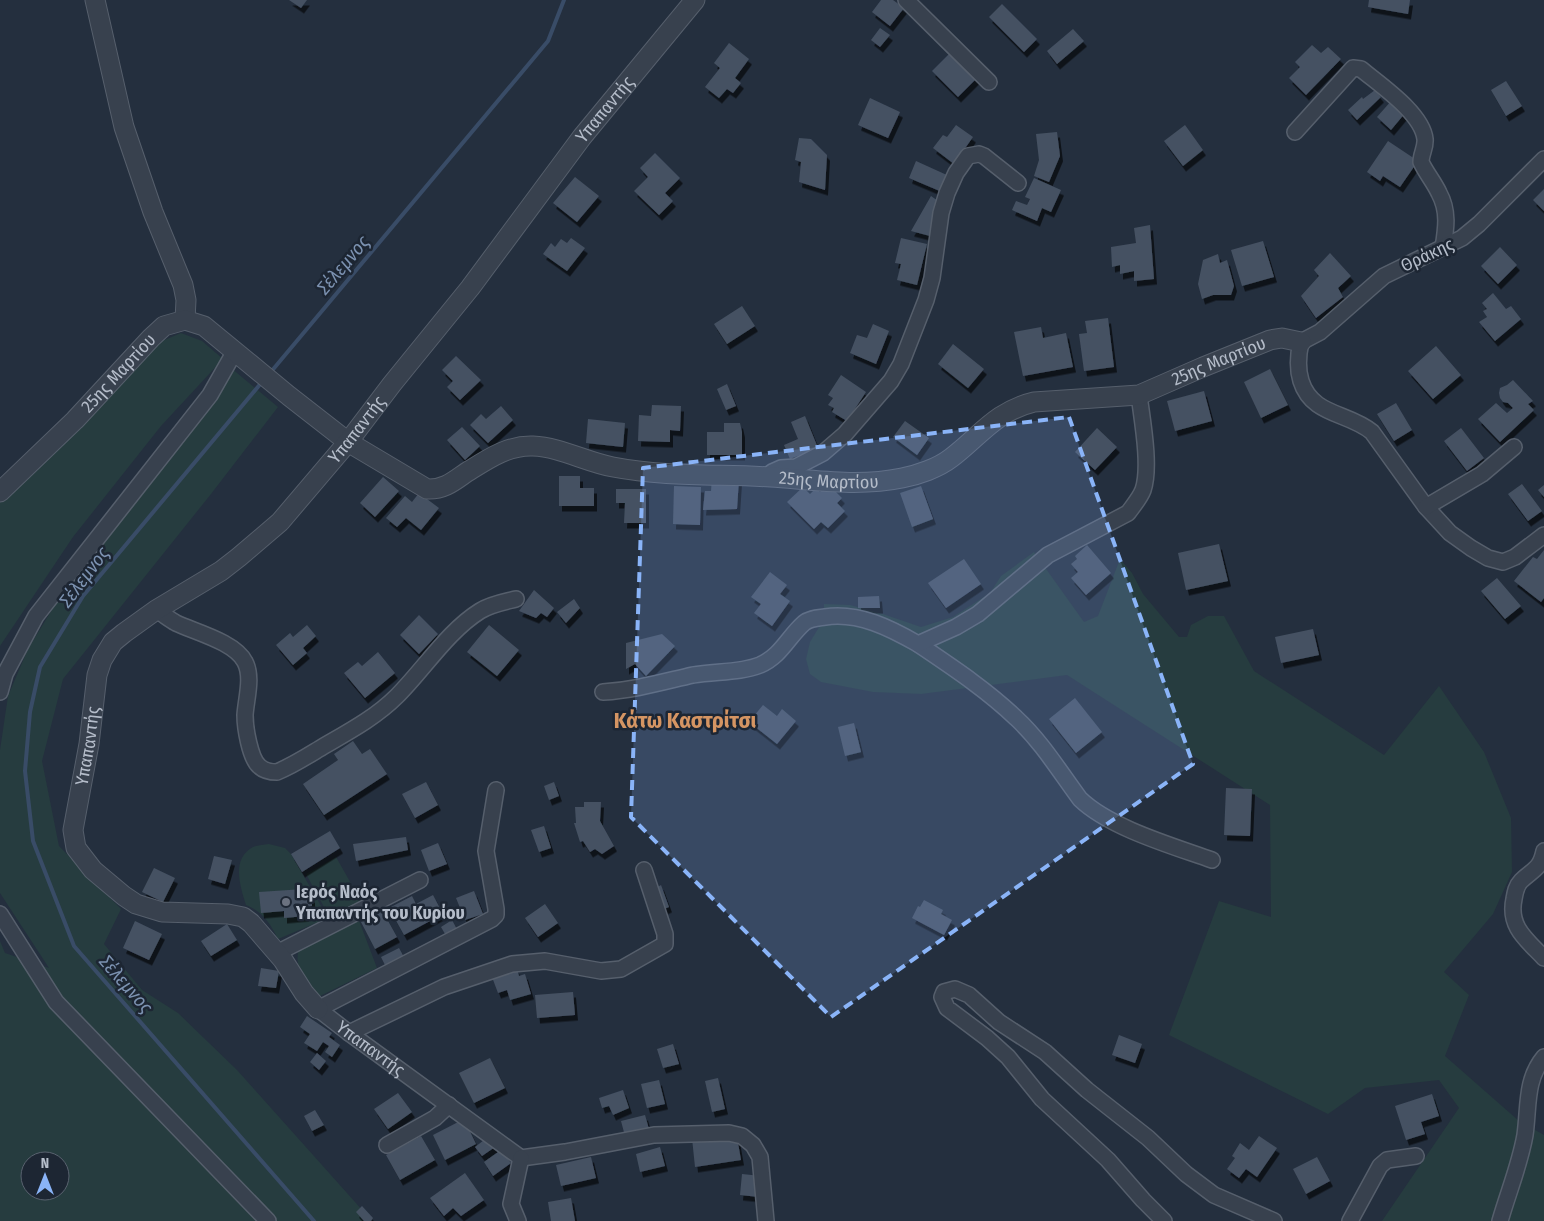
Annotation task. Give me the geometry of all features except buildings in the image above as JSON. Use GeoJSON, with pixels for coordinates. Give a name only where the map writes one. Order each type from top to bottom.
{"type":"FeatureCollection","features":[{"type":"Feature","properties":{"kind":"street"},"geometry":{"type":"LineString","coordinates":[[0,692],[5,674],[36,616],[210,395],[235,351],[204,326],[185,320],[186,300],[183,285],[153,212],[126,134],[94,0]]}},
{"type":"Feature","properties":{"kind":"street","name":"Υπαπαντής"},"geometry":{"type":"LineString","coordinates":[[521,1158],[318,1009],[277,953],[256,928],[243,917],[222,913],[178,914],[162,912],[136,904],[93,870],[76,848],[73,830],[89,744],[97,675],[102,660],[112,642],[156,610],[227,566],[280,522],[348,442],[392,384],[470,288],[582,137],[695,0]]}},
{"type":"Feature","properties":{"kind":"street"},"geometry":{"type":"LineString","coordinates":[[906,0],[989,82]]}},
{"type":"Feature","properties":{"kind":"street"},"geometry":{"type":"LineString","coordinates":[[1295,132],[1353,68],[1361,68],[1411,112],[1420,124],[1426,142],[1421,162],[1439,192],[1446,212],[1447,228],[1443,248]]}},
{"type":"Feature","properties":{"kind":"street"},"geometry":{"type":"LineString","coordinates":[[770,477],[772,472],[781,468],[796,467],[823,453],[845,434],[891,381],[902,364],[926,300],[932,278],[941,213],[947,193],[956,173],[968,156],[979,154],[984,156],[1018,183]]}},
{"type":"Feature","properties":{"kind":"street","name":"Θράκης"},"geometry":{"type":"LineString","coordinates":[[1301,342],[1320,332],[1384,276],[1455,243],[1469,233],[1544,159]]}},
{"type":"Feature","properties":{"kind":"street","name":"25ης Μαρτίου"},"geometry":{"type":"LineString","coordinates":[[0,492],[75,420],[151,338],[164,326],[185,320]]}},
{"type":"Feature","properties":{"kind":"street","name":"25ης Μαρτίου"},"geometry":{"type":"LineString","coordinates":[[235,351],[348,442],[427,489],[437,490],[496,454],[515,447],[533,446],[551,449],[611,467],[655,473],[872,482],[904,478],[928,470],[950,459],[1001,415],[1020,406],[1034,402],[1139,395],[1270,340],[1282,338],[1301,342]]}},
{"type":"Feature","properties":{"kind":"street"},"geometry":{"type":"LineString","coordinates":[[1301,342],[1298,362],[1300,378],[1303,388],[1311,400],[1321,407],[1372,432],[1426,507],[1458,540],[1488,558],[1503,562],[1515,557],[1544,535]]}},
{"type":"Feature","properties":{"kind":"street"},"geometry":{"type":"LineString","coordinates":[[918,644],[956,627],[978,614],[1048,555],[1128,513],[1142,492],[1145,481],[1145,438],[1139,395]]}},
{"type":"Feature","properties":{"kind":"street"},"geometry":{"type":"LineString","coordinates":[[1426,507],[1482,474],[1514,447]]}},
{"type":"Feature","properties":{"kind":"street"},"geometry":{"type":"LineString","coordinates":[[156,610],[176,623],[225,645],[245,662],[248,672],[245,717],[248,739],[254,758],[260,766],[270,772],[277,772],[353,730],[377,713],[397,696],[464,624],[480,611],[491,605],[516,599]]}},
{"type":"Feature","properties":{"kind":"street"},"geometry":{"type":"LineString","coordinates":[[603,692],[628,691],[693,675],[737,670],[760,665],[778,654],[803,624],[815,618],[836,615],[862,619],[886,627],[918,644],[955,669],[1016,718],[1036,740],[1088,807],[1115,822],[1160,842],[1212,860]]}},
{"type":"Feature","properties":{"kind":"street"},"geometry":{"type":"LineString","coordinates":[[318,1009],[492,919],[496,915],[486,851],[496,790]]}},
{"type":"Feature","properties":{"kind":"street"},"geometry":{"type":"LineString","coordinates":[[1544,851],[1539,866],[1518,885],[1512,906],[1512,916],[1521,933],[1544,958]]}},
{"type":"Feature","properties":{"kind":"street"},"geometry":{"type":"LineString","coordinates":[[348,1032],[444,987],[512,964],[545,961],[601,971],[621,969],[665,944],[665,934],[644,870]]}},
{"type":"Feature","properties":{"kind":"street"},"geometry":{"type":"LineString","coordinates":[[277,953],[420,880]]}},
{"type":"Feature","properties":{"kind":"street"},"geometry":{"type":"LineString","coordinates":[[0,914],[56,1002],[268,1221]]}},
{"type":"Feature","properties":{"kind":"street"},"geometry":{"type":"LineString","coordinates":[[1164,1221],[1108,1160],[1042,1099],[1008,1057],[987,1038],[947,1008],[942,997],[944,992],[955,989],[969,996],[999,1022],[1046,1052],[1086,1090],[1140,1131],[1205,1189],[1214,1195],[1274,1221]]}},
{"type":"Feature","properties":{"kind":"street"},"geometry":{"type":"LineString","coordinates":[[1500,1221],[1525,1135],[1532,1075],[1544,1057]]}},
{"type":"Feature","properties":{"kind":"street"},"geometry":{"type":"LineString","coordinates":[[387,1145],[435,1118],[448,1105]]}},
{"type":"Feature","properties":{"kind":"street"},"geometry":{"type":"LineString","coordinates":[[518,1221],[511,1204],[521,1158],[565,1152],[654,1135],[729,1133],[742,1136],[753,1145],[760,1157],[766,1221]]}},
{"type":"Feature","properties":{"kind":"street"},"geometry":{"type":"LineString","coordinates":[[1350,1221],[1380,1166],[1387,1160],[1416,1156]]}},
{"type":"Feature","properties":{"kind":"highlighted area"},"geometry":{"type":"Polygon","coordinates":[[[1069,417],[1193,764],[831,1017],[631,817],[643,468],[1069,417]]]}},
{"type":"Feature","properties":{"kind":"green space"},"geometry":{"type":"Polygon","coordinates":[[[181,333],[202,341],[223,359],[161,426],[73,537],[0,646],[0,500],[62,445],[162,341],[181,333]]]}},
{"type":"Feature","properties":{"kind":"green space"},"geometry":{"type":"Polygon","coordinates":[[[231,368],[278,407],[63,679],[42,761],[59,846],[121,909],[104,944],[142,990],[178,1013],[237,1070],[372,1221],[0,1221],[0,941],[5,953],[49,968],[0,893],[0,750],[8,696],[28,649],[72,577],[231,368]]]}},
{"type":"Feature","properties":{"kind":"green space"},"geometry":{"type":"Polygon","coordinates":[[[1034,552],[1084,622],[1098,616],[1120,559],[1132,573],[1143,594],[1179,637],[1187,637],[1191,625],[1208,616],[1224,616],[1254,671],[1384,755],[1439,686],[1484,752],[1511,818],[1512,872],[1493,914],[1444,972],[1469,995],[1445,1056],[1519,1121],[1544,1135],[1544,1221],[1382,1221],[1459,1108],[1439,1080],[1365,1088],[1328,1114],[1169,1035],[1219,901],[1271,917],[1270,805],[1067,675],[921,694],[873,692],[821,682],[810,674],[806,659],[810,642],[824,619],[824,604],[850,605],[921,627],[953,617],[990,593],[1001,576],[1034,552]]]}},
{"type":"Feature","properties":{"kind":"green space"},"geometry":{"type":"Polygon","coordinates":[[[269,844],[285,848],[291,854],[328,918],[278,939],[265,919],[257,911],[246,905],[241,890],[239,873],[242,858],[246,852],[255,846],[269,844]]]}},
{"type":"Feature","properties":{"kind":"green space"},"geometry":{"type":"Polygon","coordinates":[[[336,857],[361,901],[330,918],[306,874],[336,857]]]}},
{"type":"Feature","properties":{"kind":"green space"},"geometry":{"type":"Polygon","coordinates":[[[358,918],[377,968],[318,997],[304,981],[301,974],[298,960],[300,947],[358,918]]]}},
{"type":"Feature","properties":{"kind":"waterway","name":"Σέλεμνος"},"geometry":{"type":"LineString","coordinates":[[270,373],[548,41],[564,0]]}},
{"type":"Feature","properties":{"kind":"waterway","name":"Σέλεμνος"},"geometry":{"type":"LineString","coordinates":[[262,382],[83,596],[40,667],[30,712],[25,771],[33,841],[74,946],[314,1221]]}},
{"type":"Feature","properties":{"kind":"place","name":"Ιερός Ναός Υπαπαντής του Κυρίου"},"geometry":{"type":"Point","coordinates":[286,902]}},
{"type":"Feature","properties":{"kind":"district","name":"Κάτω Καστρίτσι"},"geometry":{"type":"Point","coordinates":[685,720]}}]}
